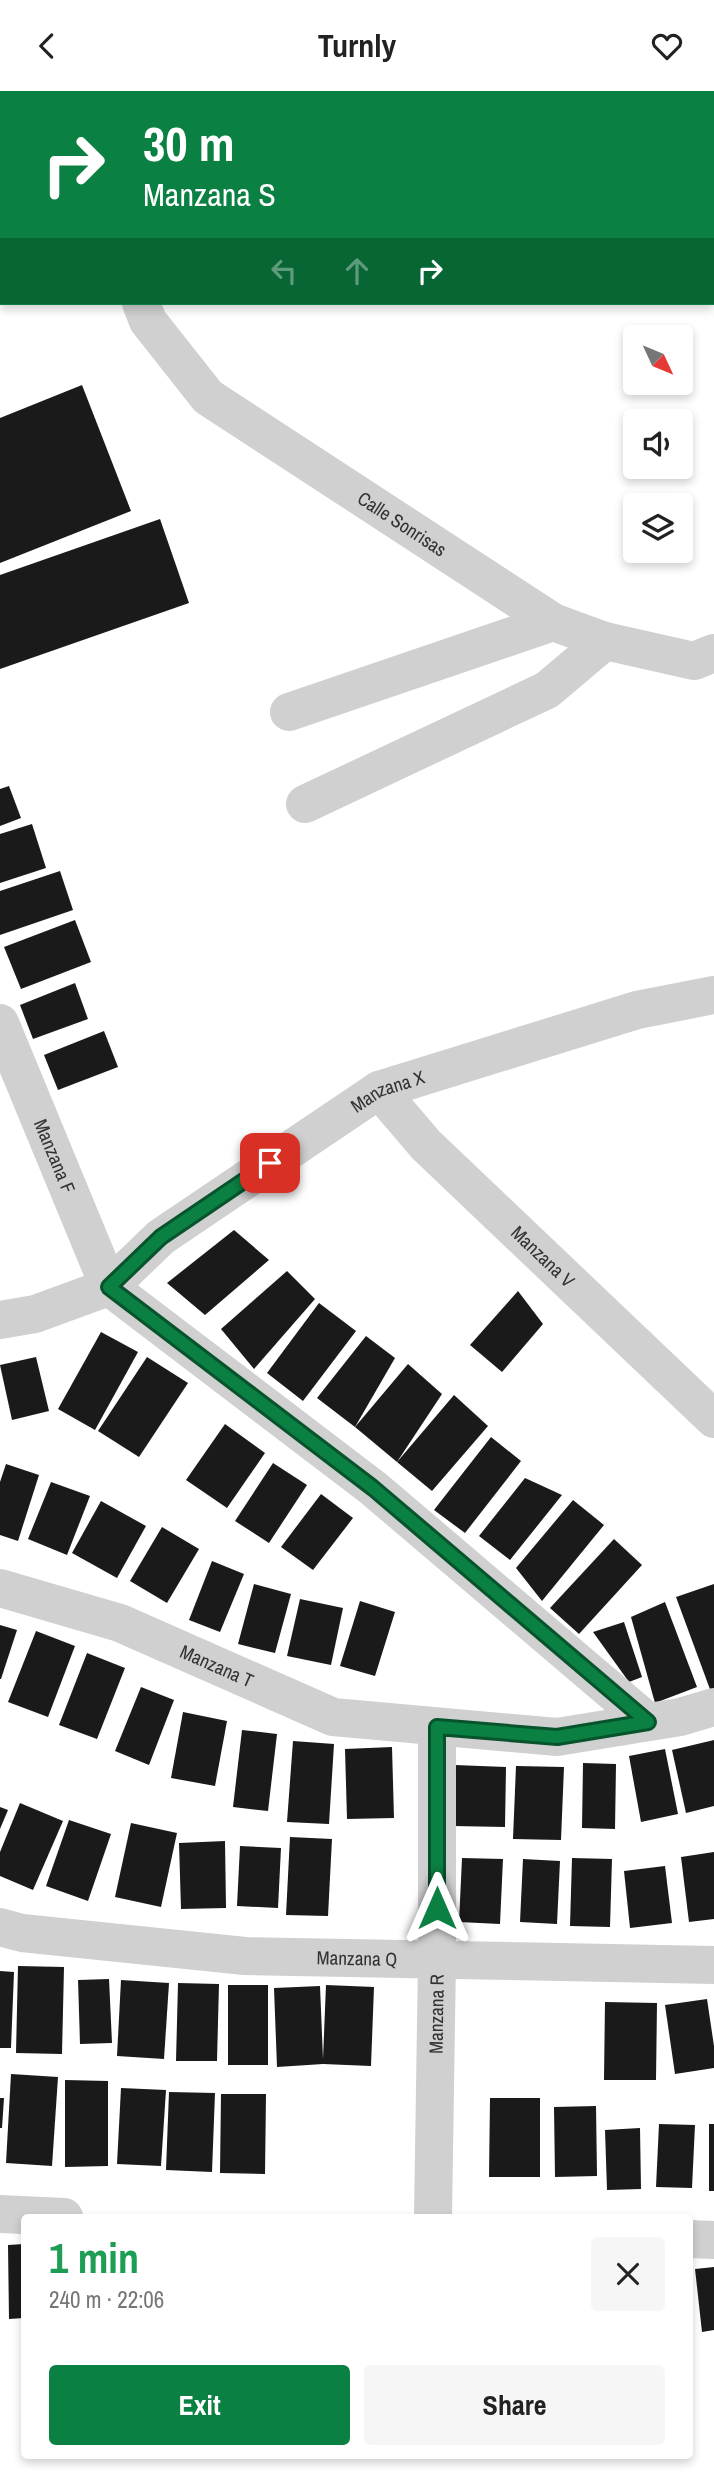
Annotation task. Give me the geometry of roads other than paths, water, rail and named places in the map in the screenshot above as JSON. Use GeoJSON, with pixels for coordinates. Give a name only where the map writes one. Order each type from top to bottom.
{"type":"FeatureCollection","features":[{"type":"Feature","properties":{"kind":"street","name":"Calle Sonrisas"},"geometry":{"type":"LineString","coordinates":[[142,305],[148,321],[208,397],[553,622],[605,641],[694,661],[714,653]]}},
{"type":"Feature","properties":{"kind":"street"},"geometry":{"type":"LineString","coordinates":[[289,712],[553,622]]}},
{"type":"Feature","properties":{"kind":"street"},"geometry":{"type":"LineString","coordinates":[[305,804],[547,690],[605,641]]}},
{"type":"Feature","properties":{"kind":"street","name":"Manzana X"},"geometry":{"type":"LineString","coordinates":[[109,1287],[161,1237],[379,1090],[637,1010],[714,995]]}},
{"type":"Feature","properties":{"kind":"street","name":"Manzana F"},"geometry":{"type":"LineString","coordinates":[[0,1023],[109,1287]]}},
{"type":"Feature","properties":{"kind":"street","name":"Manzana V"},"geometry":{"type":"LineString","coordinates":[[379,1090],[426,1145],[714,1419]]}},
{"type":"Feature","properties":{"kind":"street"},"geometry":{"type":"LineString","coordinates":[[0,1320],[35,1314],[109,1287],[373,1488],[648,1722]]}},
{"type":"Feature","properties":{"kind":"street","name":"Manzana T"},"geometry":{"type":"LineString","coordinates":[[0,1588],[120,1623],[332,1717],[557,1737],[680,1717],[714,1707]]}},
{"type":"Feature","properties":{"kind":"street","name":"Manzana R"},"geometry":{"type":"LineString","coordinates":[[433,2214],[437,1727]]}},
{"type":"Feature","properties":{"kind":"street","name":"Manzana Q"},"geometry":{"type":"LineString","coordinates":[[0,1927],[22,1933],[245,1956],[714,1965]]}},
{"type":"Feature","properties":{"kind":"street"},"geometry":{"type":"LineString","coordinates":[[0,2214],[21,2215]]}},
{"type":"Feature","properties":{"kind":"street"},"geometry":{"type":"LineString","coordinates":[[693,2239],[714,2240]]}}]}
